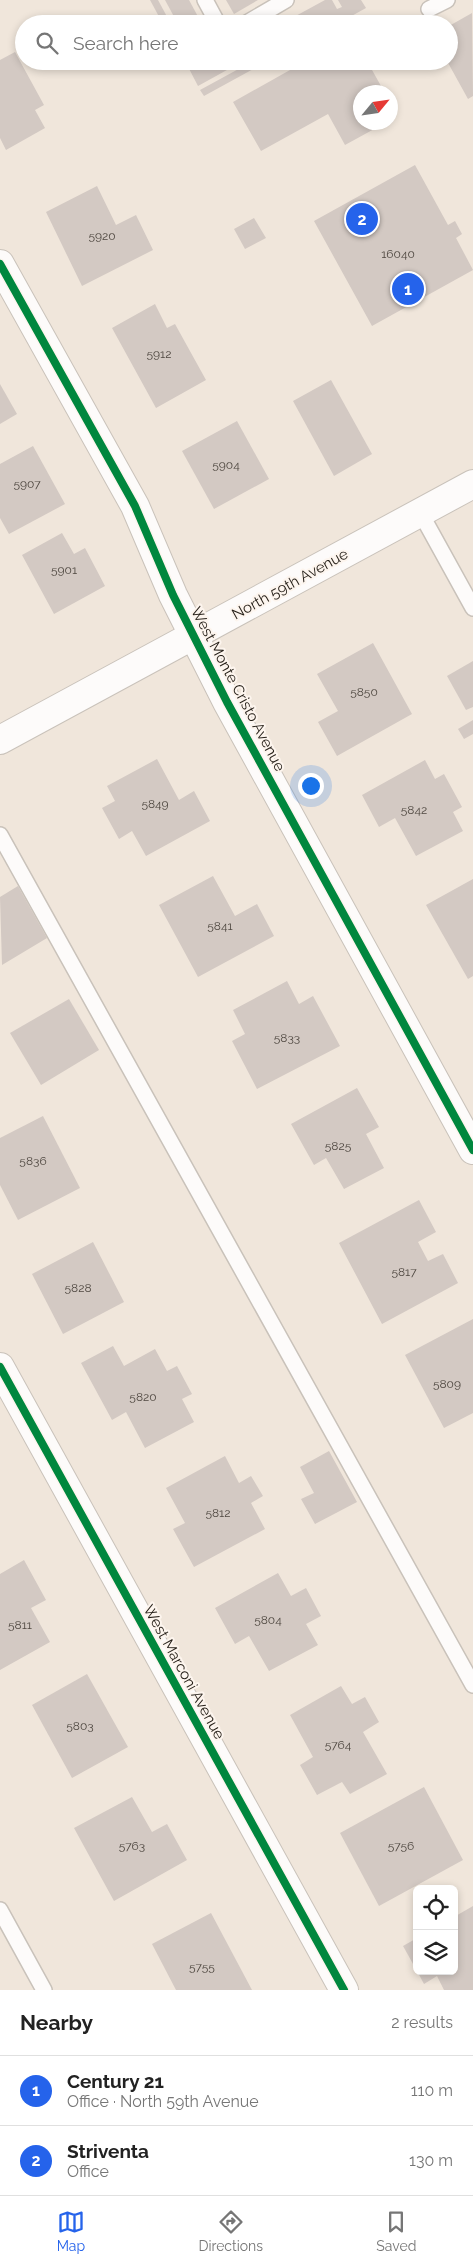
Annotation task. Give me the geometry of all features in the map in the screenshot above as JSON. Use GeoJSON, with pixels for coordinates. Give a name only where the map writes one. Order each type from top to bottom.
{"type":"FeatureCollection","features":[{"type":"Feature","properties":{"kind":"street","name":"West Monte Cristo Avenue"},"geometry":{"type":"LineString","coordinates":[[0,264],[135,506],[164,576],[193,636],[473,1150]]}},
{"type":"Feature","properties":{"kind":"street","name":"North 59th Avenue"},"geometry":{"type":"LineString","coordinates":[[0,740],[473,484]]}},
{"type":"Feature","properties":{"kind":"street","name":"West Marconi Avenue"},"geometry":{"type":"LineString","coordinates":[[0,1367],[344,1990]]}},
{"type":"Feature","properties":{"kind":"lane"},"geometry":{"type":"LineString","coordinates":[[205,0],[213,15]]}},
{"type":"Feature","properties":{"kind":"lane"},"geometry":{"type":"LineString","coordinates":[[260,15],[286,0]]}},
{"type":"Feature","properties":{"kind":"lane"},"geometry":{"type":"LineString","coordinates":[[429,9],[447,0]]}},
{"type":"Feature","properties":{"kind":"lane"},"geometry":{"type":"LineString","coordinates":[[420,512],[473,608]]}},
{"type":"Feature","properties":{"kind":"lane"},"geometry":{"type":"LineString","coordinates":[[0,835],[473,1685]]}},
{"type":"Feature","properties":{"kind":"lane"},"geometry":{"type":"LineString","coordinates":[[0,1910],[44,1990]]}},
{"type":"Feature","properties":{"kind":"building"},"geometry":{"type":"Polygon","coordinates":[[[150,0],[158,0],[166,15],[158,15],[150,0]]]}},
{"type":"Feature","properties":{"kind":"building"},"geometry":{"type":"Polygon","coordinates":[[[165,0],[189,0],[197,15],[173,15],[165,0]]]}},
{"type":"Feature","properties":{"kind":"building"},"geometry":{"type":"Polygon","coordinates":[[[226,0],[258,0],[234,14],[226,0]]]}},
{"type":"Feature","properties":{"kind":"building"},"geometry":{"type":"Polygon","coordinates":[[[325,0],[332,0],[337,9],[342,7],[338,0],[361,0],[366,8],[353,15],[298,15],[325,0]]]}},
{"type":"Feature","properties":{"kind":"building"},"geometry":{"type":"Polygon","coordinates":[[[472,13],[473,96],[468,99],[452,70],[458,70],[458,21],[472,13]]]}},
{"type":"Feature","properties":{"kind":"building"},"geometry":{"type":"Polygon","coordinates":[[[15,52],[15,70],[25,70],[44,105],[35,110],[45,128],[6,150],[0,138],[0,60],[15,52]]]}},
{"type":"Feature","properties":{"kind":"building"},"geometry":{"type":"Polygon","coordinates":[[[190,70],[227,70],[198,86],[190,70]]]}},
{"type":"Feature","properties":{"kind":"building"},"geometry":{"type":"Polygon","coordinates":[[[237,70],[252,70],[204,96],[200,90],[237,70]]]}},
{"type":"Feature","properties":{"kind":"building"},"geometry":{"type":"Polygon","coordinates":[[[290,70],[372,70],[380,85],[353,85],[353,130],[372,130],[345,145],[328,114],[261,151],[233,102],[290,70]]]}},
{"type":"Feature","properties":{"kind":"building"},"geometry":{"type":"Polygon","coordinates":[[[415,165],[448,225],[455,221],[462,234],[456,238],[473,270],[372,326],[314,221],[415,165]]]}},
{"type":"Feature","properties":{"kind":"building"},"geometry":{"type":"Polygon","coordinates":[[[97,186],[116,225],[136,215],[153,250],[82,286],[46,212],[97,186]]]}},
{"type":"Feature","properties":{"kind":"building"},"geometry":{"type":"Polygon","coordinates":[[[254,218],[266,238],[245,249],[234,229],[254,218]]]}},
{"type":"Feature","properties":{"kind":"building"},"geometry":{"type":"Polygon","coordinates":[[[155,304],[167,328],[175,324],[206,380],[156,408],[112,328],[155,304]]]}},
{"type":"Feature","properties":{"kind":"building"},"geometry":{"type":"Polygon","coordinates":[[[331,380],[372,454],[334,476],[293,401],[331,380]]]}},
{"type":"Feature","properties":{"kind":"building"},"geometry":{"type":"Polygon","coordinates":[[[0,384],[17,414],[0,424],[0,384]]]}},
{"type":"Feature","properties":{"kind":"building"},"geometry":{"type":"Polygon","coordinates":[[[237,421],[269,479],[214,509],[182,451],[237,421]]]}},
{"type":"Feature","properties":{"kind":"building"},"geometry":{"type":"Polygon","coordinates":[[[33,446],[65,504],[9,534],[0,518],[0,464],[33,446]]]}},
{"type":"Feature","properties":{"kind":"building"},"geometry":{"type":"Polygon","coordinates":[[[62,533],[74,554],[85,548],[105,586],[54,614],[22,555],[62,533]]]}},
{"type":"Feature","properties":{"kind":"building"},"geometry":{"type":"Polygon","coordinates":[[[373,643],[412,714],[337,756],[318,722],[338,711],[317,674],[373,643]]]}},
{"type":"Feature","properties":{"kind":"building"},"geometry":{"type":"Polygon","coordinates":[[[473,661],[473,707],[466,710],[447,676],[473,661]]]}},
{"type":"Feature","properties":{"kind":"building"},"geometry":{"type":"Polygon","coordinates":[[[473,720],[473,734],[464,739],[458,729],[473,720]]]}},
{"type":"Feature","properties":{"kind":"building"},"geometry":{"type":"Polygon","coordinates":[[[157,759],[179,800],[194,791],[210,821],[146,856],[132,831],[119,839],[102,808],[115,801],[107,786],[157,759]]]}},
{"type":"Feature","properties":{"kind":"building"},"geometry":{"type":"Polygon","coordinates":[[[425,760],[435,779],[444,774],[462,807],[453,812],[463,831],[416,856],[395,818],[379,827],[362,795],[425,760]]]}},
{"type":"Feature","properties":{"kind":"building"},"geometry":{"type":"Polygon","coordinates":[[[213,876],[235,916],[257,904],[274,936],[198,977],[159,905],[213,876]]]}},
{"type":"Feature","properties":{"kind":"building"},"geometry":{"type":"Polygon","coordinates":[[[473,879],[473,976],[468,979],[426,905],[473,879]]]}},
{"type":"Feature","properties":{"kind":"building"},"geometry":{"type":"Polygon","coordinates":[[[18,886],[47,938],[2,965],[0,897],[18,886]]]}},
{"type":"Feature","properties":{"kind":"building"},"geometry":{"type":"Polygon","coordinates":[[[287,981],[299,1004],[313,996],[340,1046],[257,1089],[232,1041],[245,1034],[233,1010],[287,981]]]}},
{"type":"Feature","properties":{"kind":"building"},"geometry":{"type":"Polygon","coordinates":[[[69,999],[99,1050],[41,1085],[10,1033],[69,999]]]}},
{"type":"Feature","properties":{"kind":"building"},"geometry":{"type":"Polygon","coordinates":[[[357,1088],[379,1127],[366,1134],[384,1168],[344,1189],[326,1158],[314,1165],[291,1124],[357,1088]]]}},
{"type":"Feature","properties":{"kind":"building"},"geometry":{"type":"Polygon","coordinates":[[[43,1116],[80,1188],[18,1220],[0,1185],[0,1138],[43,1116]]]}},
{"type":"Feature","properties":{"kind":"building"},"geometry":{"type":"Polygon","coordinates":[[[419,1200],[436,1232],[418,1242],[428,1261],[443,1254],[458,1283],[382,1324],[339,1243],[419,1200]]]}},
{"type":"Feature","properties":{"kind":"building"},"geometry":{"type":"Polygon","coordinates":[[[93,1242],[124,1302],[63,1334],[32,1274],[93,1242]]]}},
{"type":"Feature","properties":{"kind":"building"},"geometry":{"type":"Polygon","coordinates":[[[473,1319],[473,1413],[444,1428],[405,1355],[473,1319]]]}},
{"type":"Feature","properties":{"kind":"building"},"geometry":{"type":"Polygon","coordinates":[[[113,1346],[124,1366],[155,1349],[167,1371],[177,1366],[192,1394],[182,1399],[194,1422],[145,1448],[126,1412],[112,1420],[81,1363],[113,1346]]]}},
{"type":"Feature","properties":{"kind":"building"},"geometry":{"type":"Polygon","coordinates":[[[329,1451],[357,1502],[315,1524],[301,1499],[314,1493],[300,1467],[329,1451]]]}},
{"type":"Feature","properties":{"kind":"building"},"geometry":{"type":"Polygon","coordinates":[[[225,1456],[239,1483],[251,1476],[263,1496],[251,1503],[265,1529],[194,1567],[173,1529],[185,1523],[166,1488],[225,1456]]]}},
{"type":"Feature","properties":{"kind":"building"},"geometry":{"type":"Polygon","coordinates":[[[24,1560],[46,1600],[31,1608],[50,1642],[0,1670],[0,1574],[24,1560]]]}},
{"type":"Feature","properties":{"kind":"building"},"geometry":{"type":"Polygon","coordinates":[[[278,1573],[291,1596],[306,1588],[321,1616],[306,1624],[318,1645],[269,1671],[249,1636],[235,1644],[215,1608],[278,1573]]]}},
{"type":"Feature","properties":{"kind":"building"},"geometry":{"type":"Polygon","coordinates":[[[87,1674],[128,1747],[72,1778],[32,1705],[87,1674]]]}},
{"type":"Feature","properties":{"kind":"building"},"geometry":{"type":"Polygon","coordinates":[[[341,1686],[352,1704],[365,1697],[379,1722],[363,1732],[387,1774],[350,1794],[342,1782],[317,1795],[300,1765],[313,1757],[290,1715],[341,1686]]]}},
{"type":"Feature","properties":{"kind":"building"},"geometry":{"type":"Polygon","coordinates":[[[424,1787],[463,1860],[417,1885],[413,1885],[413,1887],[379,1906],[340,1833],[424,1787]]]}},
{"type":"Feature","properties":{"kind":"building"},"geometry":{"type":"Polygon","coordinates":[[[132,1797],[152,1832],[167,1824],[187,1860],[114,1901],[74,1828],[132,1797]]]}},
{"type":"Feature","properties":{"kind":"building"},"geometry":{"type":"Polygon","coordinates":[[[473,1906],[473,1990],[444,1990],[437,1976],[424,1984],[419,1975],[458,1975],[458,1915],[473,1906]]]}},
{"type":"Feature","properties":{"kind":"building"},"geometry":{"type":"Polygon","coordinates":[[[211,1913],[252,1990],[176,1990],[152,1944],[211,1913]]]}},
{"type":"Feature","properties":{"kind":"building"},"geometry":{"type":"Polygon","coordinates":[[[413,1940],[413,1964],[403,1946],[413,1940]]]}},
{"type":"Feature","properties":{"kind":"cycle path"},"geometry":{"type":"LineString","coordinates":[[0,264],[135,506],[173,595],[227,702],[473,1150]]}},
{"type":"Feature","properties":{"kind":"cycle path"},"geometry":{"type":"LineString","coordinates":[[0,1367],[344,1990]]}},
{"type":"Feature","properties":{"kind":"place","name":"Striventa"},"geometry":{"type":"Point","coordinates":[362,219]}},
{"type":"Feature","properties":{"kind":"place","name":"Century 21"},"geometry":{"type":"Point","coordinates":[408,289]}}]}
